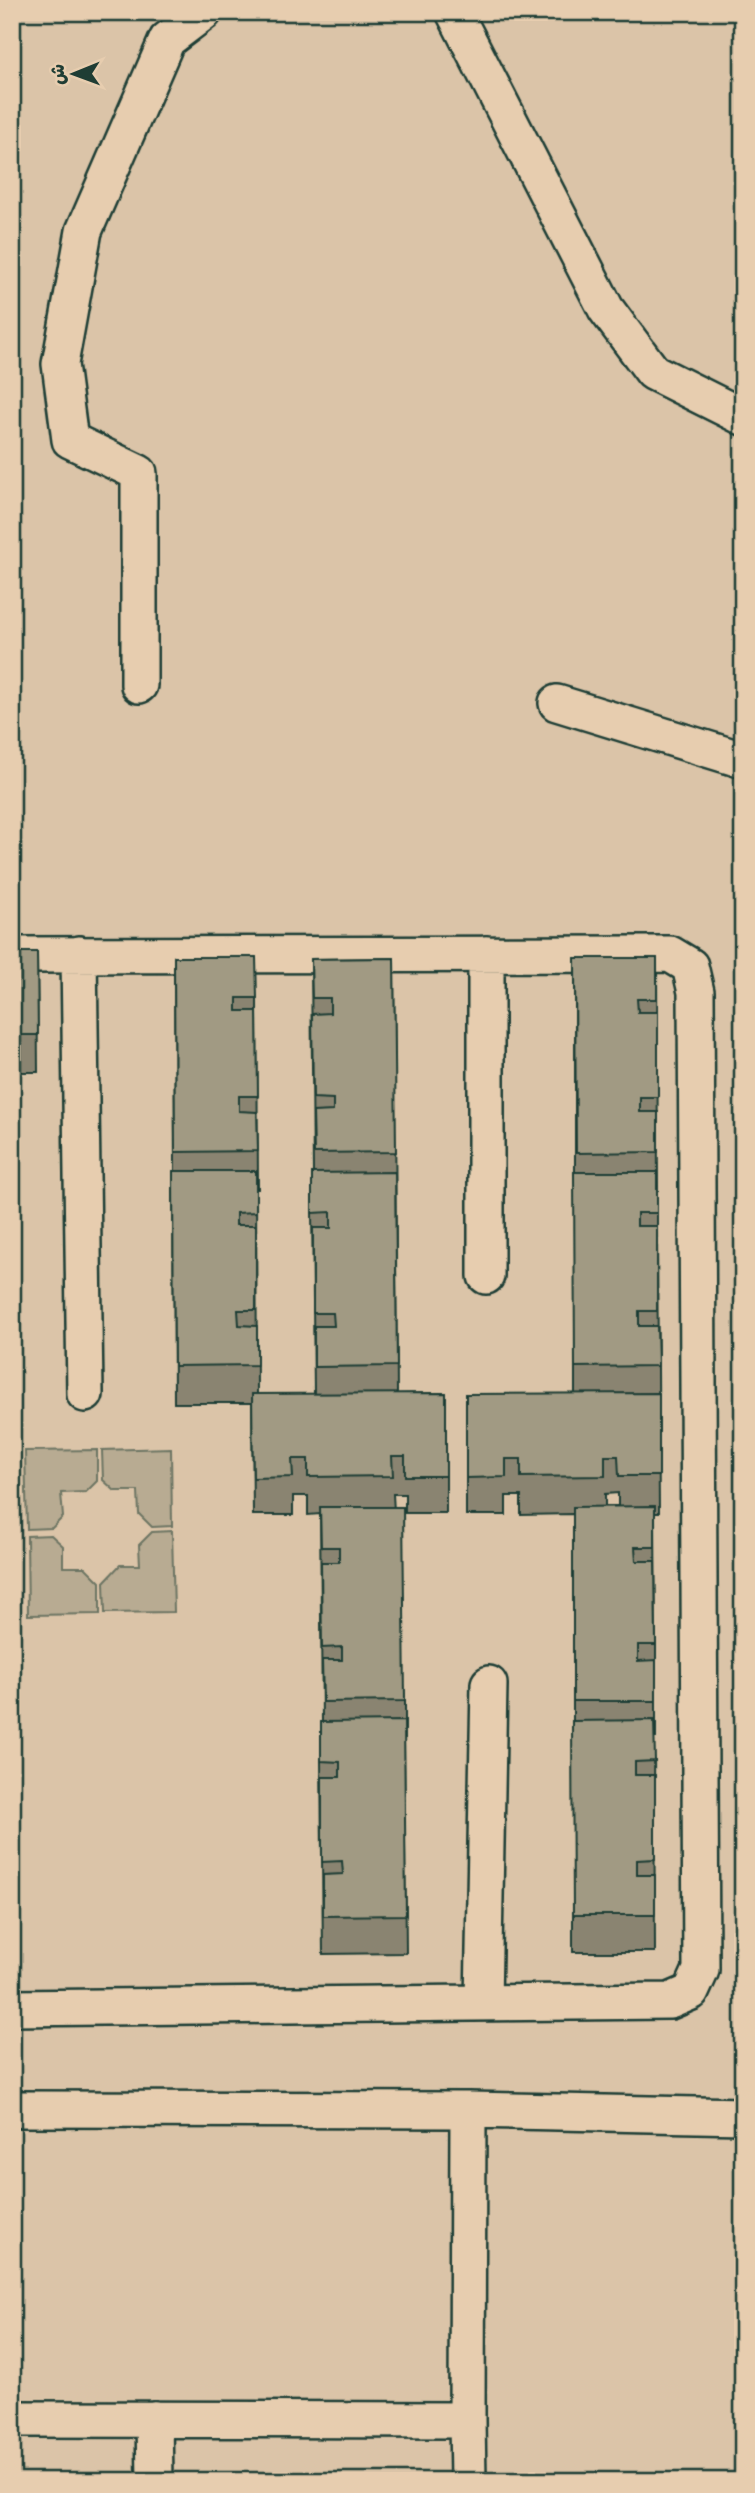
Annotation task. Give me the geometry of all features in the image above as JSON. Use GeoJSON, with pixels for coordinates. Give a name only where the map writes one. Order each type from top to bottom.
{"type":"FeatureCollection","features":[{"type":"Feature","properties":{"kind":"street"},"geometry":{"type":"LineString","coordinates":[[139,685],[139,473],[71,440],[60,364],[84,231],[167,40],[204,12]]}},
{"type":"Feature","properties":{"kind":"street"},"geometry":{"type":"LineString","coordinates":[[454,12],[606,309],[653,372],[743,417]]}},
{"type":"Feature","properties":{"kind":"street"},"geometry":{"type":"LineString","coordinates":[[557,703],[743,760]]}},
{"type":"Feature","properties":{"kind":"street"},"geometry":{"type":"LineString","coordinates":[[79,954],[85,1394]]}},
{"type":"Feature","properties":{"kind":"street"},"geometry":{"type":"LineString","coordinates":[[486,954],[486,1276]]}},
{"type":"Feature","properties":{"kind":"street"},"geometry":{"type":"LineString","coordinates":[[12,955],[670,954],[690,966],[696,992],[701,1970],[691,1992],[670,2001],[12,2008]]}},
{"type":"Feature","properties":{"kind":"street"},"geometry":{"type":"LineString","coordinates":[[483,2003],[489,1684]]}},
{"type":"Feature","properties":{"kind":"street"},"geometry":{"type":"LineString","coordinates":[[12,2109],[468,2110],[743,2116]]}},
{"type":"Feature","properties":{"kind":"street"},"geometry":{"type":"LineString","coordinates":[[468,2110],[468,2481]]}},
{"type":"Feature","properties":{"kind":"street"},"geometry":{"type":"LineString","coordinates":[[12,2419],[467,2420]]}},
{"type":"Feature","properties":{"kind":"street"},"geometry":{"type":"LineString","coordinates":[[154,2419],[155,2481]]}},
{"type":"Feature","properties":{"kind":"shaded area"},"geometry":{"type":"Polygon","coordinates":[[[171,1448],[172,1526],[152,1527],[139,1514],[138,1491],[115,1491],[103,1480],[102,1450],[171,1448]]]}},
{"type":"Feature","properties":{"kind":"shaded area"},"geometry":{"type":"Polygon","coordinates":[[[97,1450],[97,1481],[86,1492],[61,1493],[63,1517],[52,1528],[27,1529],[25,1451],[97,1450]]]}},
{"type":"Feature","properties":{"kind":"shaded area"},"geometry":{"type":"Polygon","coordinates":[[[172,1531],[174,1612],[105,1613],[104,1582],[120,1565],[140,1565],[139,1545],[152,1532],[172,1531]]]}},
{"type":"Feature","properties":{"kind":"shaded area"},"geometry":{"type":"Polygon","coordinates":[[[51,1535],[63,1546],[63,1567],[85,1567],[100,1582],[100,1614],[28,1615],[27,1536],[51,1535]]]}},
{"type":"Feature","properties":{"kind":"building"},"geometry":{"type":"Polygon","coordinates":[[[12,952],[37,952],[38,1035],[12,1035],[12,952]]]}},
{"type":"Feature","properties":{"kind":"building"},"geometry":{"type":"Polygon","coordinates":[[[174,957],[256,957],[257,998],[237,998],[237,1011],[257,1011],[258,1096],[239,1096],[239,1111],[257,1112],[258,1151],[175,1152],[174,957]]]}},
{"type":"Feature","properties":{"kind":"building"},"geometry":{"type":"Polygon","coordinates":[[[394,958],[396,1152],[314,1153],[313,1112],[333,1111],[333,1099],[313,1098],[312,1014],[330,1013],[330,998],[312,998],[311,959],[394,958]]]}},
{"type":"Feature","properties":{"kind":"building"},"geometry":{"type":"Polygon","coordinates":[[[575,958],[657,958],[657,999],[637,999],[638,1012],[658,1012],[658,1097],[640,1097],[640,1112],[658,1112],[658,1152],[576,1153],[575,958]]]}},
{"type":"Feature","properties":{"kind":"building"},"geometry":{"type":"Polygon","coordinates":[[[173,1171],[256,1171],[256,1212],[236,1213],[236,1225],[256,1225],[256,1310],[238,1310],[239,1325],[257,1326],[257,1365],[174,1366],[173,1171]]]}},
{"type":"Feature","properties":{"kind":"building"},"geometry":{"type":"Polygon","coordinates":[[[395,1172],[397,1366],[314,1367],[314,1326],[334,1326],[333,1313],[313,1313],[313,1228],[331,1228],[331,1212],[312,1213],[312,1173],[395,1172]]]}},
{"type":"Feature","properties":{"kind":"building"},"geometry":{"type":"Polygon","coordinates":[[[574,1172],[657,1172],[657,1213],[637,1213],[637,1226],[657,1226],[657,1311],[639,1311],[639,1326],[657,1326],[658,1366],[575,1367],[574,1172]]]}},
{"type":"Feature","properties":{"kind":"building"},"geometry":{"type":"Polygon","coordinates":[[[446,1393],[446,1476],[405,1476],[405,1456],[392,1456],[393,1476],[308,1477],[308,1459],[292,1459],[293,1477],[253,1478],[252,1394],[446,1393]]]}},
{"type":"Feature","properties":{"kind":"building"},"geometry":{"type":"Polygon","coordinates":[[[659,1393],[659,1476],[619,1476],[618,1456],[605,1456],[605,1476],[521,1477],[521,1459],[506,1459],[506,1477],[466,1478],[466,1394],[659,1393]]]}},
{"type":"Feature","properties":{"kind":"building"},"geometry":{"type":"Polygon","coordinates":[[[655,1506],[655,1547],[635,1547],[636,1561],[655,1561],[656,1645],[638,1645],[638,1661],[656,1660],[656,1701],[573,1701],[573,1507],[655,1506]]]}},
{"type":"Feature","properties":{"kind":"building"},"geometry":{"type":"Polygon","coordinates":[[[320,1507],[403,1507],[405,1701],[323,1702],[322,1660],[342,1660],[342,1647],[322,1648],[321,1562],[339,1562],[339,1547],[321,1547],[320,1507]]]}},
{"type":"Feature","properties":{"kind":"building"},"geometry":{"type":"Polygon","coordinates":[[[654,1720],[655,1761],[635,1762],[635,1775],[655,1775],[655,1859],[637,1860],[637,1875],[655,1875],[655,1915],[573,1915],[572,1721],[654,1720]]]}},
{"type":"Feature","properties":{"kind":"building"},"geometry":{"type":"Polygon","coordinates":[[[404,1721],[406,1915],[323,1916],[323,1875],[343,1874],[342,1861],[322,1862],[322,1777],[340,1777],[340,1762],[321,1761],[321,1722],[404,1721]]]}}]}
